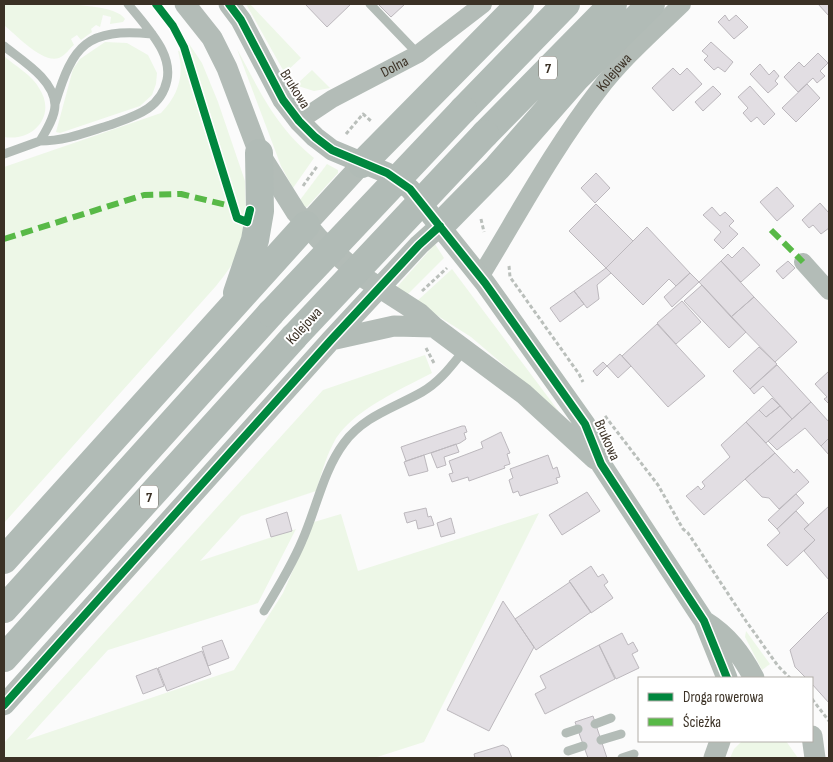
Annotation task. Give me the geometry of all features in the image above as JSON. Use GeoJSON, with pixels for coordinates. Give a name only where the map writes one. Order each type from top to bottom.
{"type":"FeatureCollection","features":[{"type":"Feature","properties":{"kind":"highway"},"geometry":{"type":"LineString","coordinates":[[362,164],[520,4]]}},
{"type":"Feature","properties":{"kind":"highway","name":"7"},"geometry":{"type":"LineString","coordinates":[[4,609],[271,313],[566,4]]}},
{"type":"Feature","properties":{"kind":"highway","name":"Kolejowa"},"geometry":{"type":"LineString","coordinates":[[4,658],[294,337],[484,134],[613,4]]}},
{"type":"Feature","properties":{"kind":"highway"},"geometry":{"type":"LineString","coordinates":[[440,226],[497,168],[576,78],[651,4]]}},
{"type":"Feature","properties":{"kind":"highway"},"geometry":{"type":"LineString","coordinates":[[233,304],[255,240],[260,211],[259,153]]}},
{"type":"Feature","properties":{"kind":"highway"},"geometry":{"type":"LineString","coordinates":[[4,560],[306,225]]}},
{"type":"Feature","properties":{"kind":"street"},"geometry":{"type":"LineString","coordinates":[[186,4],[212,38],[227,68],[259,153],[306,225],[362,164]]}},
{"type":"Feature","properties":{"kind":"street","name":"Brukowa"},"geometry":{"type":"LineString","coordinates":[[230,4],[241,20],[283,100],[299,121],[314,137],[332,150],[387,173],[407,186],[480,277],[585,424],[601,464],[704,621],[727,677]]}},
{"type":"Feature","properties":{"kind":"street","name":"Dolna"},"geometry":{"type":"LineString","coordinates":[[299,121],[343,93],[418,54],[483,4]]}},
{"type":"Feature","properties":{"kind":"street","name":"Kolejowa"},"geometry":{"type":"LineString","coordinates":[[480,277],[587,105],[624,60],[682,4]]}},
{"type":"Feature","properties":{"kind":"street","name":"Brukowa"},"geometry":{"type":"LineString","coordinates":[[306,225],[340,259],[379,288],[419,313],[429,334],[465,349],[533,401],[601,464]]}},
{"type":"Feature","properties":{"kind":"street"},"geometry":{"type":"LineString","coordinates":[[4,705],[331,340],[440,226]]}},
{"type":"Feature","properties":{"kind":"street"},"geometry":{"type":"LineString","coordinates":[[803,262],[829,291]]}},
{"type":"Feature","properties":{"kind":"street"},"geometry":{"type":"LineString","coordinates":[[331,340],[384,327],[429,334]]}},
{"type":"Feature","properties":{"kind":"street","name":"Brukowa"},"geometry":{"type":"LineString","coordinates":[[704,621],[731,642],[741,654],[753,677]]}},
{"type":"Feature","properties":{"kind":"street"},"geometry":{"type":"LineString","coordinates":[[813,737],[829,749]]}},
{"type":"Feature","properties":{"kind":"street"},"geometry":{"type":"LineString","coordinates":[[714,758],[720,742]]}},
{"type":"Feature","properties":{"kind":"street"},"geometry":{"type":"LineString","coordinates":[[813,742],[815,758]]}},
{"type":"Feature","properties":{"kind":"lane"},"geometry":{"type":"LineString","coordinates":[[4,154],[40,141],[68,138],[139,115],[154,105],[164,89],[168,67],[163,52],[152,34],[128,4]]}},
{"type":"Feature","properties":{"kind":"lane"},"geometry":{"type":"LineString","coordinates":[[370,4],[418,54]]}},
{"type":"Feature","properties":{"kind":"lane"},"geometry":{"type":"LineString","coordinates":[[40,141],[50,123],[69,64],[87,43],[113,33],[152,34]]}},
{"type":"Feature","properties":{"kind":"lane"},"geometry":{"type":"LineString","coordinates":[[4,46],[41,77],[51,92],[55,105]]}},
{"type":"Feature","properties":{"kind":"lane"},"geometry":{"type":"LineString","coordinates":[[4,146],[14,150]]}},
{"type":"Feature","properties":{"kind":"lane"},"geometry":{"type":"LineString","coordinates":[[264,611],[282,582],[302,541],[332,462],[343,444],[356,429],[371,417],[424,392],[445,373],[465,349]]}},
{"type":"Feature","properties":{"kind":"lane"},"geometry":{"type":"LineString","coordinates":[[596,724],[611,718]]}},
{"type":"Feature","properties":{"kind":"lane"},"geometry":{"type":"LineString","coordinates":[[566,733],[578,730]]}},
{"type":"Feature","properties":{"kind":"lane"},"geometry":{"type":"LineString","coordinates":[[601,740],[621,734]]}},
{"type":"Feature","properties":{"kind":"lane"},"geometry":{"type":"LineString","coordinates":[[568,751],[583,746]]}},
{"type":"Feature","properties":{"kind":"lane"},"geometry":{"type":"LineString","coordinates":[[622,758],[634,754]]}},
{"type":"Feature","properties":{"kind":"path"},"geometry":{"type":"LineString","coordinates":[[429,334],[434,364],[445,373]]}},
{"type":"Feature","properties":{"kind":"path"},"geometry":{"type":"LineString","coordinates":[[738,609],[770,656],[789,677]]}},
{"type":"Feature","properties":{"kind":"path"},"geometry":{"type":"LineString","coordinates":[[813,700],[829,721]]}},
{"type":"Feature","properties":{"kind":"green space"},"geometry":{"type":"Polygon","coordinates":[[[4,4],[69,4],[88,6],[118,13],[125,19],[123,22],[110,24],[111,17],[103,15],[100,27],[96,25],[91,29],[92,32],[81,40],[77,35],[71,39],[74,45],[66,54],[53,59],[45,57],[30,48],[4,25],[4,4]]]}},
{"type":"Feature","properties":{"kind":"green space"},"geometry":{"type":"Polygon","coordinates":[[[246,4],[250,4],[301,58],[287,71],[283,70],[246,4]]]}},
{"type":"Feature","properties":{"kind":"green space"},"geometry":{"type":"Polygon","coordinates":[[[175,23],[202,63],[218,102],[245,181],[246,218],[240,214],[190,55],[175,23]]]}},
{"type":"Feature","properties":{"kind":"green space"},"geometry":{"type":"Polygon","coordinates":[[[105,42],[127,43],[148,55],[157,73],[152,95],[140,106],[60,133],[56,132],[73,69],[80,59],[105,42]]]}},
{"type":"Feature","properties":{"kind":"green space"},"geometry":{"type":"Polygon","coordinates":[[[237,49],[279,121],[300,146],[314,158],[293,188],[281,166],[237,49]]]}},
{"type":"Feature","properties":{"kind":"green space"},"geometry":{"type":"Polygon","coordinates":[[[181,50],[234,219],[240,224],[248,226],[242,243],[232,265],[216,286],[4,523],[4,167],[161,113],[176,92],[181,68],[178,51],[181,50]]]}},
{"type":"Feature","properties":{"kind":"green space"},"geometry":{"type":"Polygon","coordinates":[[[4,56],[36,83],[44,98],[44,117],[40,124],[33,131],[15,137],[4,137],[4,56]]]}},
{"type":"Feature","properties":{"kind":"green space"},"geometry":{"type":"Polygon","coordinates":[[[312,70],[330,88],[314,91],[298,86],[298,83],[312,70]]]}},
{"type":"Feature","properties":{"kind":"green space"},"geometry":{"type":"Polygon","coordinates":[[[327,164],[338,170],[338,173],[307,207],[304,207],[300,200],[327,164]]]}},
{"type":"Feature","properties":{"kind":"green space"},"geometry":{"type":"Polygon","coordinates":[[[435,244],[444,258],[407,295],[397,287],[435,244]]]}},
{"type":"Feature","properties":{"kind":"green space"},"geometry":{"type":"Polygon","coordinates":[[[452,269],[560,413],[471,337],[416,302],[452,269]]]}},
{"type":"Feature","properties":{"kind":"green space"},"geometry":{"type":"Polygon","coordinates":[[[425,355],[432,373],[377,402],[340,432],[328,456],[316,491],[241,516],[200,561],[296,529],[258,603],[108,650],[26,740],[234,670],[283,593],[314,522],[341,514],[358,571],[539,513],[424,742],[374,758],[4,758],[4,743],[323,390],[425,355]]]}},
{"type":"Feature","properties":{"kind":"green space"},"geometry":{"type":"Polygon","coordinates":[[[746,631],[770,664],[762,670],[745,637],[746,631]]]}},
{"type":"Feature","properties":{"kind":"green space"},"geometry":{"type":"Polygon","coordinates":[[[741,742],[787,742],[798,758],[730,758],[734,749],[741,742]]]}},
{"type":"Feature","properties":{"kind":"building"},"geometry":{"type":"Polygon","coordinates":[[[305,4],[351,4],[327,27],[305,4]]]}},
{"type":"Feature","properties":{"kind":"building"},"geometry":{"type":"Polygon","coordinates":[[[378,4],[405,4],[391,17],[378,4]]]}},
{"type":"Feature","properties":{"kind":"building"},"geometry":{"type":"Polygon","coordinates":[[[818,4],[829,4],[829,16],[818,4]]]}},
{"type":"Feature","properties":{"kind":"building"},"geometry":{"type":"Polygon","coordinates":[[[725,15],[729,21],[736,15],[748,27],[734,39],[718,22],[725,15]]]}},
{"type":"Feature","properties":{"kind":"building"},"geometry":{"type":"Polygon","coordinates":[[[711,42],[733,62],[725,72],[718,67],[714,70],[704,60],[708,56],[702,51],[711,42]]]}},
{"type":"Feature","properties":{"kind":"building"},"geometry":{"type":"Polygon","coordinates":[[[818,53],[828,63],[820,71],[825,76],[817,83],[813,78],[798,92],[784,77],[799,62],[804,67],[818,53]]]}},
{"type":"Feature","properties":{"kind":"building"},"geometry":{"type":"Polygon","coordinates":[[[760,64],[769,75],[774,70],[779,76],[775,81],[778,84],[768,93],[750,74],[760,64]]]}},
{"type":"Feature","properties":{"kind":"building"},"geometry":{"type":"Polygon","coordinates":[[[673,68],[680,75],[687,68],[702,84],[673,111],[652,88],[673,68]]]}},
{"type":"Feature","properties":{"kind":"building"},"geometry":{"type":"Polygon","coordinates":[[[807,84],[820,98],[796,122],[782,108],[807,84]]]}},
{"type":"Feature","properties":{"kind":"building"},"geometry":{"type":"Polygon","coordinates":[[[713,86],[721,94],[703,111],[695,102],[713,86]]]}},
{"type":"Feature","properties":{"kind":"building"},"geometry":{"type":"Polygon","coordinates":[[[750,86],[775,114],[764,125],[757,117],[751,122],[743,113],[748,108],[738,97],[750,86]]]}},
{"type":"Feature","properties":{"kind":"building"},"geometry":{"type":"Polygon","coordinates":[[[596,173],[610,188],[595,203],[581,188],[596,173]]]}},
{"type":"Feature","properties":{"kind":"building"},"geometry":{"type":"Polygon","coordinates":[[[777,187],[794,206],[777,221],[760,202],[777,187]]]}},
{"type":"Feature","properties":{"kind":"building"},"geometry":{"type":"Polygon","coordinates":[[[820,203],[829,213],[829,228],[821,234],[813,225],[809,228],[802,220],[820,203]]]}},
{"type":"Feature","properties":{"kind":"building"},"geometry":{"type":"Polygon","coordinates":[[[596,204],[633,241],[606,268],[569,231],[596,204]]]}},
{"type":"Feature","properties":{"kind":"building"},"geometry":{"type":"Polygon","coordinates":[[[712,207],[720,216],[725,212],[734,221],[729,226],[738,234],[723,249],[714,240],[721,232],[703,215],[712,207]]]}},
{"type":"Feature","properties":{"kind":"building"},"geometry":{"type":"Polygon","coordinates":[[[647,227],[690,273],[676,286],[669,279],[643,305],[606,268],[647,227]]]}},
{"type":"Feature","properties":{"kind":"building"},"geometry":{"type":"Polygon","coordinates":[[[743,247],[760,265],[741,282],[721,261],[728,254],[732,258],[743,247]]]}},
{"type":"Feature","properties":{"kind":"building"},"geometry":{"type":"Polygon","coordinates":[[[721,261],[754,297],[731,317],[699,282],[721,261]]]}},
{"type":"Feature","properties":{"kind":"building"},"geometry":{"type":"Polygon","coordinates":[[[788,261],[795,268],[783,279],[776,271],[788,261]]]}},
{"type":"Feature","properties":{"kind":"building"},"geometry":{"type":"Polygon","coordinates":[[[606,268],[611,273],[597,285],[599,299],[587,308],[574,291],[606,268]]]}},
{"type":"Feature","properties":{"kind":"building"},"geometry":{"type":"Polygon","coordinates":[[[690,273],[699,282],[672,307],[664,297],[690,273]]]}},
{"type":"Feature","properties":{"kind":"building"},"geometry":{"type":"Polygon","coordinates":[[[702,285],[746,332],[729,348],[684,301],[702,285]]]}},
{"type":"Feature","properties":{"kind":"building"},"geometry":{"type":"Polygon","coordinates":[[[574,291],[584,304],[560,322],[550,308],[574,291]]]}},
{"type":"Feature","properties":{"kind":"building"},"geometry":{"type":"Polygon","coordinates":[[[754,297],[797,342],[775,362],[731,317],[754,297]]]}},
{"type":"Feature","properties":{"kind":"building"},"geometry":{"type":"Polygon","coordinates":[[[682,301],[701,322],[676,344],[657,323],[682,301]]]}},
{"type":"Feature","properties":{"kind":"building"},"geometry":{"type":"Polygon","coordinates":[[[657,324],[705,376],[668,407],[622,356],[657,324]]]}},
{"type":"Feature","properties":{"kind":"building"},"geometry":{"type":"Polygon","coordinates":[[[759,347],[777,364],[750,389],[733,371],[759,347]]]}},
{"type":"Feature","properties":{"kind":"building"},"geometry":{"type":"Polygon","coordinates":[[[620,354],[631,366],[618,378],[607,366],[620,354]]]}},
{"type":"Feature","properties":{"kind":"building"},"geometry":{"type":"Polygon","coordinates":[[[603,362],[607,366],[597,376],[593,371],[603,362]]]}},
{"type":"Feature","properties":{"kind":"building"},"geometry":{"type":"Polygon","coordinates":[[[777,365],[811,402],[792,419],[763,386],[754,394],[750,389],[777,365]]]}},
{"type":"Feature","properties":{"kind":"building"},"geometry":{"type":"Polygon","coordinates":[[[829,371],[829,404],[824,399],[827,397],[815,384],[829,371]]]}},
{"type":"Feature","properties":{"kind":"building"},"geometry":{"type":"Polygon","coordinates":[[[772,398],[780,406],[766,417],[759,410],[772,398]]]}},
{"type":"Feature","properties":{"kind":"building"},"geometry":{"type":"Polygon","coordinates":[[[811,402],[829,422],[829,438],[821,446],[805,428],[777,450],[768,441],[811,402]]]}},
{"type":"Feature","properties":{"kind":"building"},"geometry":{"type":"Polygon","coordinates":[[[780,406],[792,419],[766,443],[746,422],[759,410],[766,417],[780,406]]]}},
{"type":"Feature","properties":{"kind":"building"},"geometry":{"type":"Polygon","coordinates":[[[746,422],[775,453],[704,515],[686,496],[698,486],[701,490],[705,486],[702,482],[730,457],[721,445],[746,422]]]}},
{"type":"Feature","properties":{"kind":"building"},"geometry":{"type":"Polygon","coordinates":[[[465,426],[467,432],[464,433],[466,439],[460,443],[406,461],[401,447],[465,426]]]}},
{"type":"Feature","properties":{"kind":"building"},"geometry":{"type":"Polygon","coordinates":[[[501,432],[510,453],[507,454],[510,464],[504,466],[505,468],[469,481],[468,477],[452,482],[449,474],[453,473],[449,461],[483,448],[481,442],[501,432]]]}},
{"type":"Feature","properties":{"kind":"building"},"geometry":{"type":"Polygon","coordinates":[[[829,438],[829,455],[821,446],[829,438]]]}},
{"type":"Feature","properties":{"kind":"building"},"geometry":{"type":"Polygon","coordinates":[[[456,444],[459,452],[444,457],[446,465],[437,468],[431,453],[456,444]]]}},
{"type":"Feature","properties":{"kind":"building"},"geometry":{"type":"Polygon","coordinates":[[[775,453],[794,473],[797,469],[809,482],[779,509],[769,498],[762,497],[745,479],[775,453]]]}},
{"type":"Feature","properties":{"kind":"building"},"geometry":{"type":"Polygon","coordinates":[[[424,455],[428,471],[409,476],[404,462],[424,455]]]}},
{"type":"Feature","properties":{"kind":"building"},"geometry":{"type":"Polygon","coordinates":[[[548,455],[553,469],[557,467],[560,477],[556,478],[558,483],[520,496],[518,491],[513,493],[509,480],[513,478],[510,469],[548,455]]]}},
{"type":"Feature","properties":{"kind":"building"},"geometry":{"type":"Polygon","coordinates":[[[587,492],[600,511],[562,535],[549,515],[587,492]]]}},
{"type":"Feature","properties":{"kind":"building"},"geometry":{"type":"Polygon","coordinates":[[[796,494],[804,503],[777,529],[768,520],[796,494]]]}},
{"type":"Feature","properties":{"kind":"building"},"geometry":{"type":"Polygon","coordinates":[[[829,506],[829,580],[804,551],[815,540],[804,529],[829,506]]]}},
{"type":"Feature","properties":{"kind":"building"},"geometry":{"type":"Polygon","coordinates":[[[426,508],[428,517],[431,516],[434,525],[418,529],[416,520],[407,523],[404,513],[426,508]]]}},
{"type":"Feature","properties":{"kind":"building"},"geometry":{"type":"Polygon","coordinates":[[[796,511],[809,525],[804,529],[815,540],[787,566],[767,545],[780,533],[777,529],[796,511]]]}},
{"type":"Feature","properties":{"kind":"building"},"geometry":{"type":"Polygon","coordinates":[[[287,512],[292,531],[271,537],[266,519],[287,512]]]}},
{"type":"Feature","properties":{"kind":"building"},"geometry":{"type":"Polygon","coordinates":[[[451,518],[455,533],[441,537],[437,523],[451,518]]]}},
{"type":"Feature","properties":{"kind":"building"},"geometry":{"type":"Polygon","coordinates":[[[591,566],[598,577],[603,574],[608,582],[604,585],[613,598],[591,613],[569,581],[591,566]]]}},
{"type":"Feature","properties":{"kind":"building"},"geometry":{"type":"Polygon","coordinates":[[[570,582],[591,612],[536,650],[515,619],[570,582]]]}},
{"type":"Feature","properties":{"kind":"building"},"geometry":{"type":"Polygon","coordinates":[[[503,601],[534,647],[489,731],[447,710],[503,601]]]}},
{"type":"Feature","properties":{"kind":"building"},"geometry":{"type":"Polygon","coordinates":[[[829,611],[829,703],[813,685],[813,677],[805,677],[795,667],[790,650],[829,611]]]}},
{"type":"Feature","properties":{"kind":"building"},"geometry":{"type":"Polygon","coordinates":[[[622,633],[628,645],[633,642],[638,651],[632,654],[639,668],[616,679],[599,645],[622,633]]]}},
{"type":"Feature","properties":{"kind":"building"},"geometry":{"type":"Polygon","coordinates":[[[222,640],[229,658],[208,666],[202,647],[222,640]]]}},
{"type":"Feature","properties":{"kind":"building"},"geometry":{"type":"Polygon","coordinates":[[[599,645],[615,679],[545,714],[535,694],[546,688],[540,676],[599,645]]]}},
{"type":"Feature","properties":{"kind":"building"},"geometry":{"type":"Polygon","coordinates":[[[202,651],[211,674],[167,691],[158,668],[202,651]]]}},
{"type":"Feature","properties":{"kind":"building"},"geometry":{"type":"Polygon","coordinates":[[[157,668],[164,686],[143,694],[136,676],[157,668]]]}},
{"type":"Feature","properties":{"kind":"building"},"geometry":{"type":"Polygon","coordinates":[[[593,716],[607,758],[588,758],[575,722],[593,716]]]}},
{"type":"Feature","properties":{"kind":"building"},"geometry":{"type":"Polygon","coordinates":[[[503,745],[508,748],[512,758],[475,758],[474,754],[503,745]]]}},
{"type":"Feature","properties":{"kind":"marked path"},"geometry":{"type":"LineString","coordinates":[[4,239],[144,195],[181,194],[235,207]]}},
{"type":"Feature","properties":{"kind":"marked path"},"geometry":{"type":"LineString","coordinates":[[771,230],[803,262]]}},
{"type":"Feature","properties":{"kind":"cycle path"},"geometry":{"type":"LineString","coordinates":[[156,4],[173,26],[184,47],[237,218],[247,222],[250,210]]}},
{"type":"Feature","properties":{"kind":"cycle path"},"geometry":{"type":"LineString","coordinates":[[229,4],[241,20],[283,100],[299,121],[332,150],[387,173],[410,189],[485,283],[585,424],[601,464],[704,621],[727,677]]}},
{"type":"Feature","properties":{"kind":"cycle path"},"geometry":{"type":"LineString","coordinates":[[4,705],[331,340],[419,245],[440,226]]}}]}
